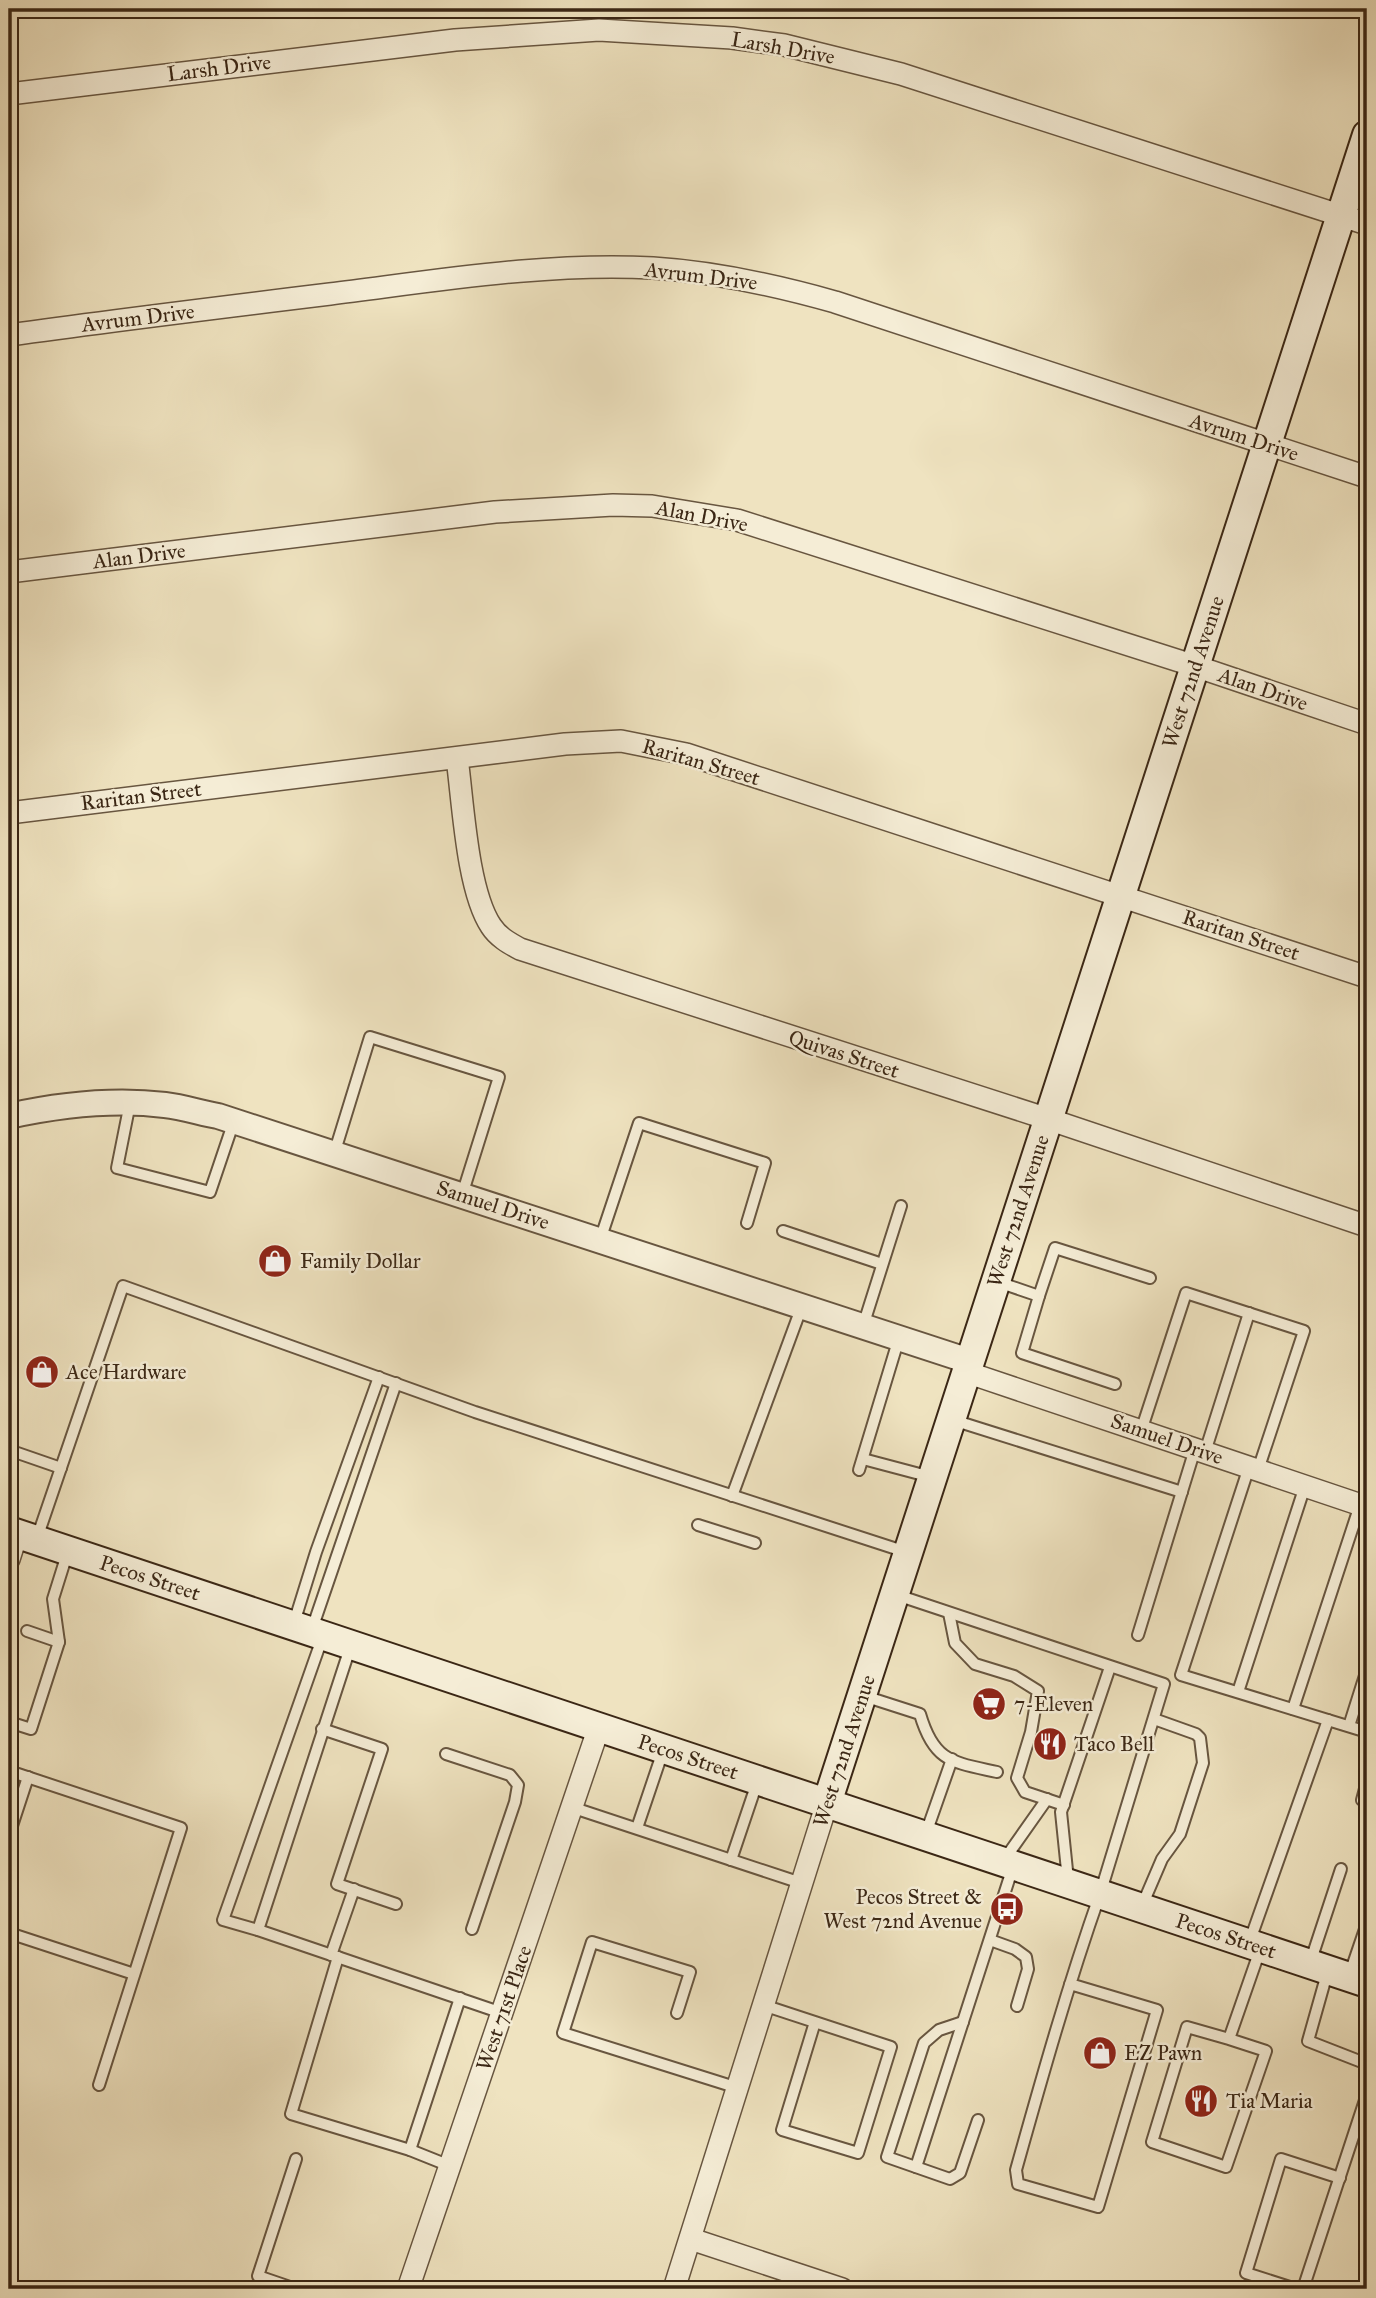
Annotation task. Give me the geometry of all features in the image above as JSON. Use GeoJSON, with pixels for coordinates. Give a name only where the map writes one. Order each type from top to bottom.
{"type":"FeatureCollection","features":[{"type":"Feature","properties":{"kind":"main road","name":"West 72nd Avenue"},"geometry":{"type":"LineString","coordinates":[[827,1803],[1267,444],[1354,220],[1367,135]]}},
{"type":"Feature","properties":{"kind":"main road","name":"Pecos Street"},"geometry":{"type":"LineString","coordinates":[[18,1541],[68,1551],[1339,1973]]}},
{"type":"Feature","properties":{"kind":"street","name":"Larsh Drive"},"geometry":{"type":"LineString","coordinates":[[9,94],[455,40],[599,30],[732,38],[784,45],[901,74],[1354,220]]}},
{"type":"Feature","properties":{"kind":"street","name":"Avrum Drive"},"geometry":{"type":"LineString","coordinates":[[9,335],[527,271],[602,267],[653,268],[724,276],[779,286],[835,302],[1367,477]]}},
{"type":"Feature","properties":{"kind":"street","name":"Alan Drive"},"geometry":{"type":"LineString","coordinates":[[9,572],[495,512],[613,505],[652,506],[737,520],[1195,666],[1367,724]]}},
{"type":"Feature","properties":{"kind":"street","name":"Raritan Street"},"geometry":{"type":"LineString","coordinates":[[9,813],[599,741],[621,741],[660,748],[1121,895],[1367,977]]}},
{"type":"Feature","properties":{"kind":"street","name":"Quivas Street"},"geometry":{"type":"LineString","coordinates":[[457,758],[476,893],[491,926],[509,943],[520,949],[1048,1119],[1367,1226]]}},
{"type":"Feature","properties":{"kind":"street","name":"Samuel Drive"},"geometry":{"type":"LineString","coordinates":[[9,1116],[83,1105],[130,1104],[166,1105],[234,1121],[900,1338],[1141,1431],[1364,1506]]}},
{"type":"Feature","properties":{"kind":"street","name":"West 71st Place"},"geometry":{"type":"LineString","coordinates":[[408,2289],[598,1727]]}},
{"type":"Feature","properties":{"kind":"street","name":"West 72nd Avenue"},"geometry":{"type":"LineString","coordinates":[[674,2289],[827,1803]]}},
{"type":"Feature","properties":{"kind":"street"},"geometry":{"type":"LineString","coordinates":[[691,2239],[842,2289]]}},
{"type":"Feature","properties":{"kind":"lane"},"geometry":{"type":"LineString","coordinates":[[334,1154],[370,1037],[499,1077],[462,1195]]}},
{"type":"Feature","properties":{"kind":"lane"},"geometry":{"type":"LineString","coordinates":[[130,1104],[117,1168],[211,1192],[234,1121]]}},
{"type":"Feature","properties":{"kind":"lane"},"geometry":{"type":"LineString","coordinates":[[600,1240],[639,1124],[765,1163],[747,1223]]}},
{"type":"Feature","properties":{"kind":"lane"},"geometry":{"type":"LineString","coordinates":[[863,1326],[901,1206]]}},
{"type":"Feature","properties":{"kind":"lane"},"geometry":{"type":"LineString","coordinates":[[783,1231],[882,1264]]}},
{"type":"Feature","properties":{"kind":"lane"},"geometry":{"type":"LineString","coordinates":[[1115,1384],[1023,1353],[1039,1296],[1055,1248],[1150,1278]]}},
{"type":"Feature","properties":{"kind":"lane"},"geometry":{"type":"LineString","coordinates":[[995,1281],[1039,1296]]}},
{"type":"Feature","properties":{"kind":"lane"},"geometry":{"type":"LineString","coordinates":[[18,1541],[61,1468],[123,1286],[475,1412],[908,1553]]}},
{"type":"Feature","properties":{"kind":"lane"},"geometry":{"type":"LineString","coordinates":[[1141,1431],[1186,1293],[1304,1331],[1181,1675],[1367,1732]]}},
{"type":"Feature","properties":{"kind":"lane"},"geometry":{"type":"LineString","coordinates":[[732,1496],[802,1306]]}},
{"type":"Feature","properties":{"kind":"lane"},"geometry":{"type":"LineString","coordinates":[[1138,1635],[1182,1492],[1200,1451],[1249,1314]]}},
{"type":"Feature","properties":{"kind":"lane"},"geometry":{"type":"LineString","coordinates":[[900,1338],[861,1464],[932,1478]]}},
{"type":"Feature","properties":{"kind":"lane"},"geometry":{"type":"LineString","coordinates":[[309,1631],[316,1552],[379,1377]]}},
{"type":"Feature","properties":{"kind":"lane"},"geometry":{"type":"LineString","coordinates":[[396,1383],[309,1631],[223,1920],[502,2013]]}},
{"type":"Feature","properties":{"kind":"lane"},"geometry":{"type":"LineString","coordinates":[[951,1419],[1182,1492]]}},
{"type":"Feature","properties":{"kind":"lane"},"geometry":{"type":"LineString","coordinates":[[9,1450],[61,1468]]}},
{"type":"Feature","properties":{"kind":"lane"},"geometry":{"type":"LineString","coordinates":[[1238,1692],[1304,1486]]}},
{"type":"Feature","properties":{"kind":"lane"},"geometry":{"type":"LineString","coordinates":[[1293,1709],[1364,1506]]}},
{"type":"Feature","properties":{"kind":"lane"},"geometry":{"type":"LineString","coordinates":[[698,1525],[755,1543]]}},
{"type":"Feature","properties":{"kind":"lane"},"geometry":{"type":"LineString","coordinates":[[9,1721],[31,1729],[60,1642],[53,1600],[68,1551]]}},
{"type":"Feature","properties":{"kind":"lane"},"geometry":{"type":"LineString","coordinates":[[894,1595],[1164,1684],[1070,1984],[1016,2170],[1018,2184],[1098,2207],[1157,2011],[1070,1984]]}},
{"type":"Feature","properties":{"kind":"lane"},"geometry":{"type":"LineString","coordinates":[[949,1613],[955,1643],[975,1664],[1014,1676],[1038,1691],[1031,1732],[1017,1778],[1026,1792],[1064,1805]]}},
{"type":"Feature","properties":{"kind":"lane"},"geometry":{"type":"LineString","coordinates":[[27,1630],[60,1642]]}},
{"type":"Feature","properties":{"kind":"lane"},"geometry":{"type":"LineString","coordinates":[[258,1930],[351,1645]]}},
{"type":"Feature","properties":{"kind":"lane"},"geometry":{"type":"LineString","coordinates":[[1068,1883],[1061,1812],[1110,1667]]}},
{"type":"Feature","properties":{"kind":"lane"},"geometry":{"type":"LineString","coordinates":[[1349,1727],[1367,1669]]}},
{"type":"Feature","properties":{"kind":"lane"},"geometry":{"type":"LineString","coordinates":[[861,1695],[920,1714],[927,1738],[940,1754],[961,1764],[997,1772]]}},
{"type":"Feature","properties":{"kind":"lane"},"geometry":{"type":"LineString","coordinates":[[1141,1909],[1162,1859],[1180,1834],[1203,1763],[1200,1738],[1196,1734],[1154,1719]]}},
{"type":"Feature","properties":{"kind":"lane"},"geometry":{"type":"LineString","coordinates":[[1229,2039],[1255,1945],[1328,1720]]}},
{"type":"Feature","properties":{"kind":"lane"},"geometry":{"type":"LineString","coordinates":[[322,1729],[382,1749],[337,1884],[396,1904]]}},
{"type":"Feature","properties":{"kind":"lane"},"geometry":{"type":"LineString","coordinates":[[637,1828],[664,1748]]}},
{"type":"Feature","properties":{"kind":"lane"},"geometry":{"type":"LineString","coordinates":[[446,1754],[510,1775],[518,1785],[515,1802],[472,1930]]}},
{"type":"Feature","properties":{"kind":"lane"},"geometry":{"type":"LineString","coordinates":[[925,1836],[952,1759]]}},
{"type":"Feature","properties":{"kind":"lane"},"geometry":{"type":"LineString","coordinates":[[9,1771],[181,1828],[99,2085]]}},
{"type":"Feature","properties":{"kind":"lane"},"geometry":{"type":"LineString","coordinates":[[9,1835],[28,1777]]}},
{"type":"Feature","properties":{"kind":"lane"},"geometry":{"type":"LineString","coordinates":[[731,1860],[758,1780]]}},
{"type":"Feature","properties":{"kind":"lane"},"geometry":{"type":"LineString","coordinates":[[1367,1781],[1362,1800],[1367,1802]]}},
{"type":"Feature","properties":{"kind":"lane"},"geometry":{"type":"LineString","coordinates":[[916,2167],[990,1940],[1009,1863],[1047,1799]]}},
{"type":"Feature","properties":{"kind":"lane"},"geometry":{"type":"LineString","coordinates":[[571,1807],[801,1883]]}},
{"type":"Feature","properties":{"kind":"lane"},"geometry":{"type":"LineString","coordinates":[[1339,1973],[1341,1869]]}},
{"type":"Feature","properties":{"kind":"lane"},"geometry":{"type":"LineString","coordinates":[[354,1889],[291,2114],[410,2150],[450,2166]]}},
{"type":"Feature","properties":{"kind":"lane"},"geometry":{"type":"LineString","coordinates":[[1367,1927],[1339,1973],[1308,2041],[1367,2064]]}},
{"type":"Feature","properties":{"kind":"lane"},"geometry":{"type":"LineString","coordinates":[[9,1933],[134,1974]]}},
{"type":"Feature","properties":{"kind":"lane"},"geometry":{"type":"LineString","coordinates":[[990,1940],[1015,1949],[1026,1957],[1028,1969],[1017,2006]]}},
{"type":"Feature","properties":{"kind":"lane"},"geometry":{"type":"LineString","coordinates":[[677,2013],[690,1972],[592,1942],[563,2033],[738,2088]]}},
{"type":"Feature","properties":{"kind":"lane"},"geometry":{"type":"LineString","coordinates":[[410,2150],[460,1998]]}},
{"type":"Feature","properties":{"kind":"lane"},"geometry":{"type":"LineString","coordinates":[[763,2005],[815,2022],[891,2047],[858,2153],[782,2130],[815,2022]]}},
{"type":"Feature","properties":{"kind":"lane"},"geometry":{"type":"LineString","coordinates":[[963,2022],[939,2030],[923,2043],[887,2157],[950,2179],[960,2173],[978,2120]]}},
{"type":"Feature","properties":{"kind":"lane"},"geometry":{"type":"LineString","coordinates":[[1187,2027],[1229,2039],[1266,2051],[1226,2167],[1152,2142],[1187,2027]]}},
{"type":"Feature","properties":{"kind":"lane"},"geometry":{"type":"LineString","coordinates":[[1303,2289],[1367,2094]]}},
{"type":"Feature","properties":{"kind":"lane"},"geometry":{"type":"LineString","coordinates":[[296,2159],[257,2276],[296,2289]]}},
{"type":"Feature","properties":{"kind":"lane"},"geometry":{"type":"LineString","coordinates":[[1296,2289],[1246,2273],[1281,2160],[1340,2178]]}},
{"type":"Feature","properties":{"kind":"place","name":"Family Dollar"},"geometry":{"type":"Point","coordinates":[275,1261]}},
{"type":"Feature","properties":{"kind":"place","name":"Ace Hardware"},"geometry":{"type":"Point","coordinates":[42,1372]}},
{"type":"Feature","properties":{"kind":"place","name":"7-Eleven"},"geometry":{"type":"Point","coordinates":[989,1704]}},
{"type":"Feature","properties":{"kind":"place","name":"Taco Bell"},"geometry":{"type":"Point","coordinates":[1050,1744]}},
{"type":"Feature","properties":{"kind":"place","name":"Pecos Street & West 72nd Avenue"},"geometry":{"type":"Point","coordinates":[1007,1909]}},
{"type":"Feature","properties":{"kind":"place","name":"EZ Pawn"},"geometry":{"type":"Point","coordinates":[1100,2053]}},
{"type":"Feature","properties":{"kind":"place","name":"Tia Maria"},"geometry":{"type":"Point","coordinates":[1201,2101]}}]}
